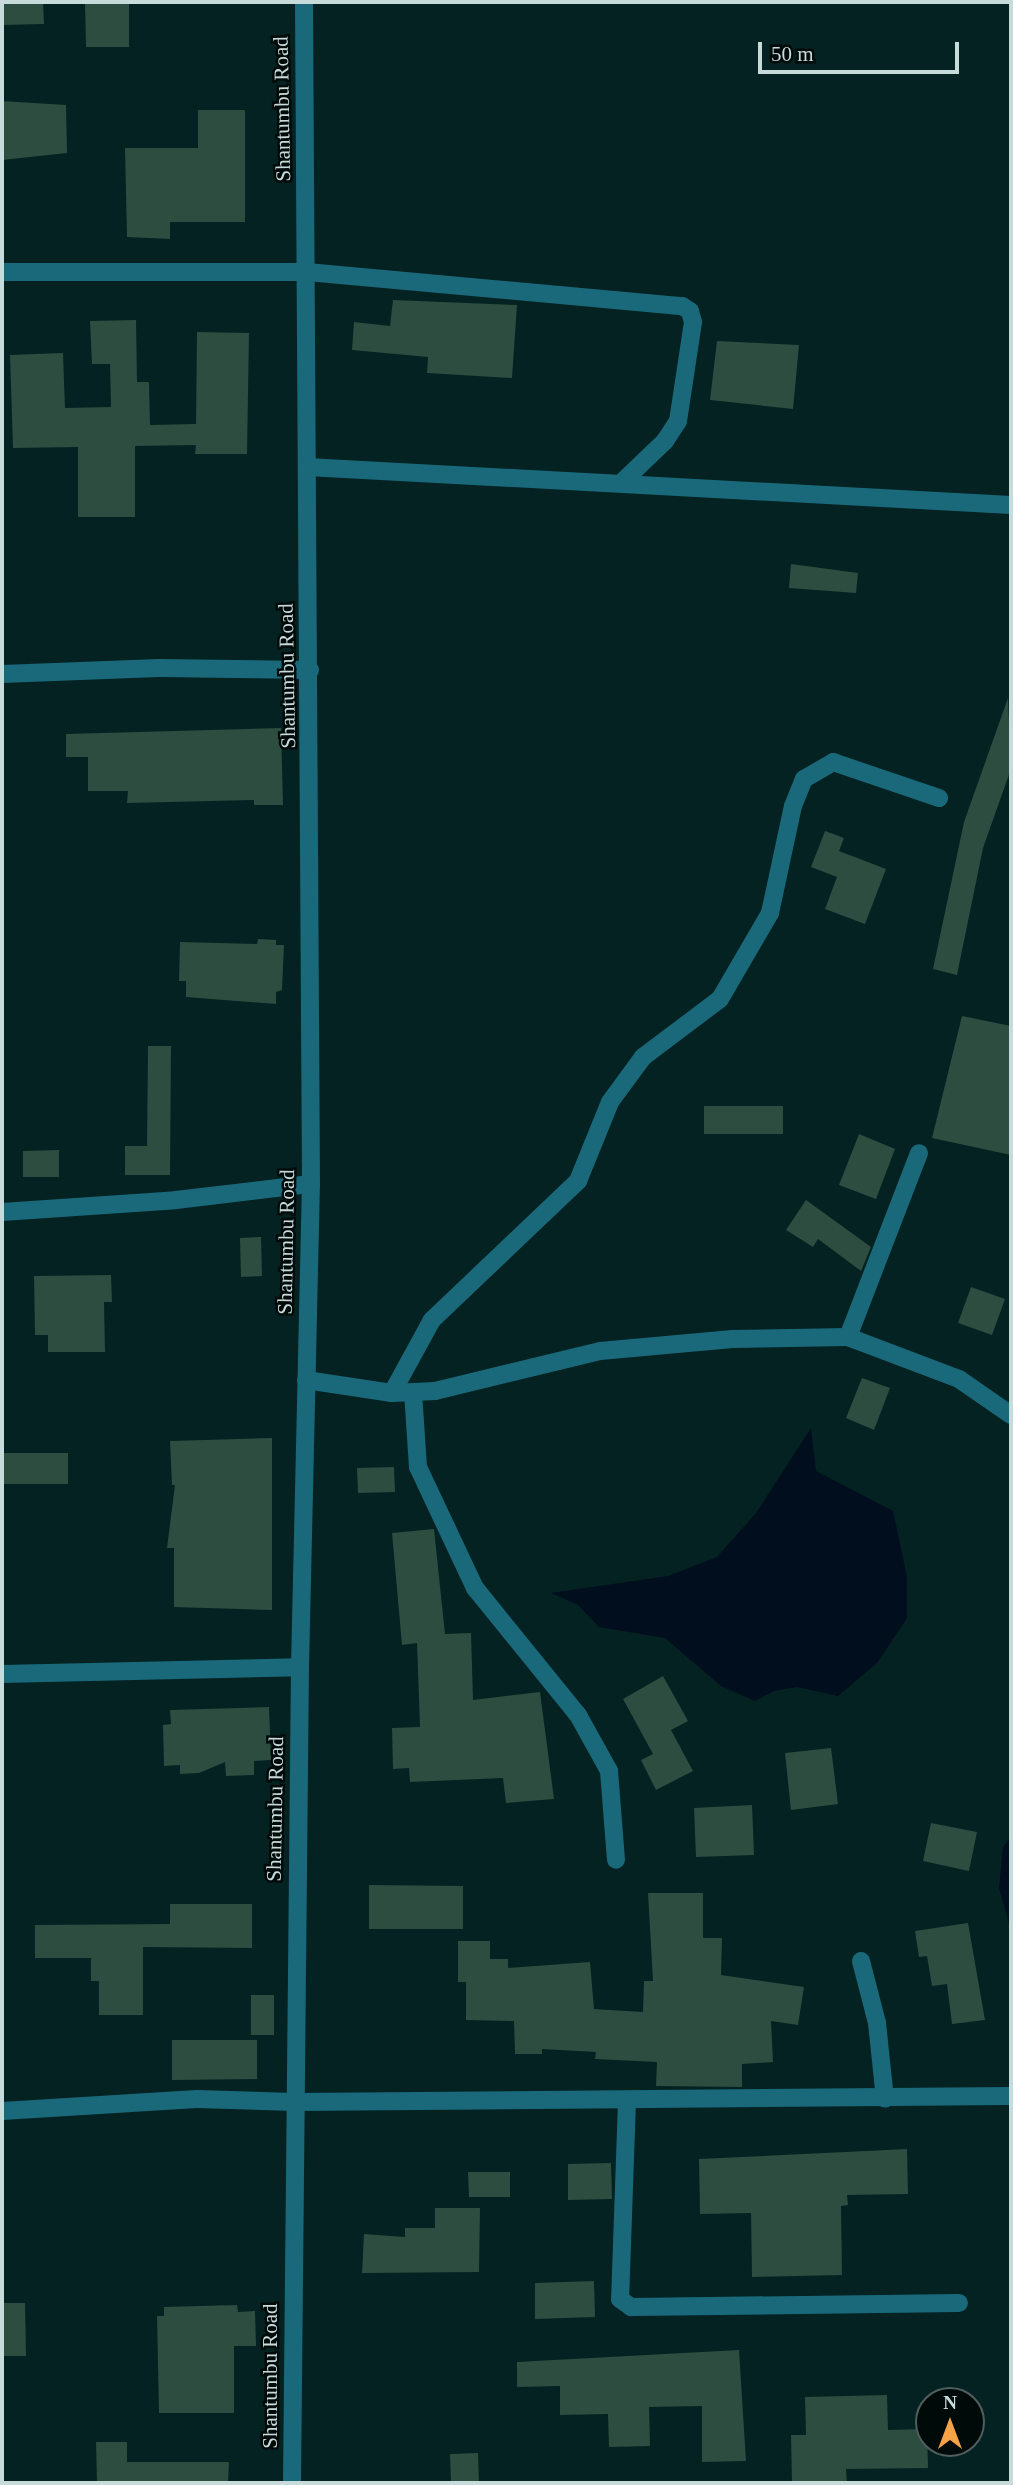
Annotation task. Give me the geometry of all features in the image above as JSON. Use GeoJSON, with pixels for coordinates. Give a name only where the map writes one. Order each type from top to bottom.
{"type":"FeatureCollection","features":[{"type":"Feature","properties":{"kind":"street","name":"Shantumbu Road"},"geometry":{"type":"LineString","coordinates":[[292,2483],[300,1667],[311,1184],[304,2]]}},
{"type":"Feature","properties":{"kind":"street"},"geometry":{"type":"LineString","coordinates":[[2,272],[307,272],[668,305],[690,311],[693,322],[678,421],[665,441],[621,483]]}},
{"type":"Feature","properties":{"kind":"street"},"geometry":{"type":"LineString","coordinates":[[307,467],[1011,505]]}},
{"type":"Feature","properties":{"kind":"street"},"geometry":{"type":"LineString","coordinates":[[2,674],[159,668],[310,670]]}},
{"type":"Feature","properties":{"kind":"street"},"geometry":{"type":"LineString","coordinates":[[392,1393],[432,1320],[578,1181],[610,1102],[643,1057],[720,999],[770,913],[793,806],[804,779],[833,762],[939,798]]}},
{"type":"Feature","properties":{"kind":"street"},"geometry":{"type":"LineString","coordinates":[[848,1337],[919,1153]]}},
{"type":"Feature","properties":{"kind":"street"},"geometry":{"type":"LineString","coordinates":[[2,1212],[176,1200],[311,1184]]}},
{"type":"Feature","properties":{"kind":"street"},"geometry":{"type":"LineString","coordinates":[[306,1380],[392,1393],[435,1391],[600,1352],[732,1339],[848,1337],[960,1378],[1011,1415]]}},
{"type":"Feature","properties":{"kind":"street"},"geometry":{"type":"LineString","coordinates":[[413,1392],[418,1467],[475,1588],[578,1715],[609,1771],[616,1860]]}},
{"type":"Feature","properties":{"kind":"street"},"geometry":{"type":"LineString","coordinates":[[2,1674],[300,1667]]}},
{"type":"Feature","properties":{"kind":"street"},"geometry":{"type":"LineString","coordinates":[[861,1961],[877,2023],[885,2099]]}},
{"type":"Feature","properties":{"kind":"street"},"geometry":{"type":"LineString","coordinates":[[2,2111],[197,2099],[294,2102],[627,2101],[1011,2096]]}},
{"type":"Feature","properties":{"kind":"street"},"geometry":{"type":"LineString","coordinates":[[627,2101],[620,2299],[631,2307],[959,2303]]}},
{"type":"Feature","properties":{"kind":"water"},"geometry":{"type":"Polygon","coordinates":[[[811,1428],[816,1471],[893,1511],[907,1577],[907,1618],[877,1663],[838,1696],[797,1687],[774,1691],[755,1701],[721,1686],[665,1638],[599,1627],[578,1605],[551,1593],[668,1576],[717,1557],[756,1513],[811,1428]]]}},
{"type":"Feature","properties":{"kind":"water"},"geometry":{"type":"Polygon","coordinates":[[[1011,1836],[1011,1930],[999,1888],[1003,1847],[1011,1836]]]}},
{"type":"Feature","properties":{"kind":"building"},"geometry":{"type":"Polygon","coordinates":[[[2,2],[43,2],[44,24],[2,25],[2,2]]]}},
{"type":"Feature","properties":{"kind":"building"},"geometry":{"type":"Polygon","coordinates":[[[85,2],[129,2],[129,47],[86,47],[85,2]]]}},
{"type":"Feature","properties":{"kind":"building"},"geometry":{"type":"Polygon","coordinates":[[[2,101],[66,105],[67,153],[2,160],[2,101]]]}},
{"type":"Feature","properties":{"kind":"building"},"geometry":{"type":"Polygon","coordinates":[[[198,110],[245,110],[245,222],[170,222],[170,239],[127,237],[125,148],[198,148],[198,110]]]}},
{"type":"Feature","properties":{"kind":"building"},"geometry":{"type":"Polygon","coordinates":[[[393,300],[517,305],[512,378],[427,373],[428,357],[352,350],[354,322],[390,326],[393,300]]]}},
{"type":"Feature","properties":{"kind":"building"},"geometry":{"type":"Polygon","coordinates":[[[136,320],[137,382],[149,382],[150,425],[196,424],[197,332],[249,333],[247,454],[195,454],[196,445],[135,446],[135,517],[78,517],[78,447],[13,448],[10,355],[63,353],[65,408],[111,407],[110,364],[92,364],[90,321],[136,320]]]}},
{"type":"Feature","properties":{"kind":"building"},"geometry":{"type":"Polygon","coordinates":[[[717,341],[799,345],[793,409],[710,400],[717,341]]]}},
{"type":"Feature","properties":{"kind":"building"},"geometry":{"type":"Polygon","coordinates":[[[791,564],[858,573],[856,593],[789,588],[791,564]]]}},
{"type":"Feature","properties":{"kind":"building"},"geometry":{"type":"Polygon","coordinates":[[[1008,698],[1011,769],[983,848],[957,975],[933,969],[964,822],[1008,698]]]}},
{"type":"Feature","properties":{"kind":"building"},"geometry":{"type":"Polygon","coordinates":[[[281,728],[283,805],[254,805],[254,800],[127,803],[128,791],[88,791],[88,757],[66,757],[66,734],[281,728]]]}},
{"type":"Feature","properties":{"kind":"building"},"geometry":{"type":"Polygon","coordinates":[[[825,831],[844,838],[839,851],[886,869],[865,924],[825,909],[837,877],[811,867],[825,831]]]}},
{"type":"Feature","properties":{"kind":"building"},"geometry":{"type":"Polygon","coordinates":[[[258,939],[276,940],[276,945],[284,945],[282,990],[276,992],[276,1004],[186,997],[186,981],[179,981],[180,942],[257,944],[258,939]]]}},
{"type":"Feature","properties":{"kind":"building"},"geometry":{"type":"Polygon","coordinates":[[[962,1016],[1011,1026],[1011,1155],[932,1138],[962,1016]]]}},
{"type":"Feature","properties":{"kind":"building"},"geometry":{"type":"Polygon","coordinates":[[[148,1046],[171,1046],[170,1175],[125,1175],[125,1146],[147,1146],[148,1046]]]}},
{"type":"Feature","properties":{"kind":"building"},"geometry":{"type":"Polygon","coordinates":[[[704,1106],[783,1106],[783,1134],[704,1134],[704,1106]]]}},
{"type":"Feature","properties":{"kind":"building"},"geometry":{"type":"Polygon","coordinates":[[[859,1134],[895,1149],[876,1199],[839,1185],[859,1134]]]}},
{"type":"Feature","properties":{"kind":"building"},"geometry":{"type":"Polygon","coordinates":[[[59,1150],[59,1177],[23,1177],[23,1151],[59,1150]]]}},
{"type":"Feature","properties":{"kind":"building"},"geometry":{"type":"Polygon","coordinates":[[[806,1200],[871,1247],[861,1271],[818,1239],[813,1247],[786,1230],[806,1200]]]}},
{"type":"Feature","properties":{"kind":"building"},"geometry":{"type":"Polygon","coordinates":[[[261,1237],[262,1276],[241,1277],[240,1238],[261,1237]]]}},
{"type":"Feature","properties":{"kind":"building"},"geometry":{"type":"Polygon","coordinates":[[[111,1275],[112,1302],[104,1302],[105,1352],[48,1352],[48,1335],[35,1335],[34,1276],[111,1275]]]}},
{"type":"Feature","properties":{"kind":"building"},"geometry":{"type":"Polygon","coordinates":[[[971,1287],[1005,1299],[992,1335],[958,1323],[971,1287]]]}},
{"type":"Feature","properties":{"kind":"building"},"geometry":{"type":"Polygon","coordinates":[[[862,1378],[890,1388],[874,1430],[846,1418],[862,1378]]]}},
{"type":"Feature","properties":{"kind":"building"},"geometry":{"type":"Polygon","coordinates":[[[272,1438],[272,1610],[174,1607],[174,1548],[167,1548],[175,1485],[172,1485],[170,1441],[272,1438]]]}},
{"type":"Feature","properties":{"kind":"building"},"geometry":{"type":"Polygon","coordinates":[[[2,1453],[68,1453],[68,1484],[2,1484],[2,1453]]]}},
{"type":"Feature","properties":{"kind":"building"},"geometry":{"type":"Polygon","coordinates":[[[394,1467],[395,1492],[358,1493],[357,1468],[394,1467]]]}},
{"type":"Feature","properties":{"kind":"building"},"geometry":{"type":"Polygon","coordinates":[[[434,1529],[445,1634],[471,1633],[473,1700],[540,1692],[554,1799],[506,1803],[503,1778],[410,1782],[409,1768],[393,1769],[392,1728],[420,1727],[417,1643],[402,1645],[392,1533],[434,1529]]]}},
{"type":"Feature","properties":{"kind":"building"},"geometry":{"type":"Polygon","coordinates":[[[663,1676],[688,1721],[671,1730],[693,1771],[656,1790],[641,1760],[653,1754],[623,1699],[663,1676]]]}},
{"type":"Feature","properties":{"kind":"building"},"geometry":{"type":"Polygon","coordinates":[[[269,1707],[271,1760],[254,1761],[254,1775],[226,1776],[225,1762],[199,1773],[180,1774],[180,1765],[164,1766],[163,1725],[171,1724],[170,1710],[269,1707]]]}},
{"type":"Feature","properties":{"kind":"building"},"geometry":{"type":"Polygon","coordinates":[[[831,1748],[838,1804],[791,1810],[785,1753],[831,1748]]]}},
{"type":"Feature","properties":{"kind":"building"},"geometry":{"type":"Polygon","coordinates":[[[752,1805],[754,1855],[696,1857],[694,1808],[752,1805]]]}},
{"type":"Feature","properties":{"kind":"building"},"geometry":{"type":"Polygon","coordinates":[[[931,1823],[977,1832],[969,1871],[923,1861],[931,1823]]]}},
{"type":"Feature","properties":{"kind":"building"},"geometry":{"type":"Polygon","coordinates":[[[369,1885],[463,1886],[463,1929],[369,1929],[369,1885]]]}},
{"type":"Feature","properties":{"kind":"building"},"geometry":{"type":"Polygon","coordinates":[[[648,1893],[703,1893],[703,1938],[722,1938],[721,1975],[804,1987],[798,2025],[771,2021],[773,2062],[742,2064],[742,2087],[656,2086],[657,2062],[595,2059],[596,2052],[542,2049],[542,2054],[515,2054],[514,2021],[466,2020],[466,1982],[458,1982],[458,1941],[490,1941],[490,1959],[508,1959],[508,1968],[590,1962],[594,2009],[643,2012],[644,1981],[653,1981],[648,1893]]]}},
{"type":"Feature","properties":{"kind":"building"},"geometry":{"type":"Polygon","coordinates":[[[170,1904],[252,1904],[252,1948],[143,1947],[143,2015],[99,2015],[99,1981],[91,1981],[91,1958],[35,1958],[35,1925],[170,1924],[170,1904]]]}},
{"type":"Feature","properties":{"kind":"building"},"geometry":{"type":"Polygon","coordinates":[[[968,1923],[985,2020],[952,2024],[947,1984],[932,1986],[927,1956],[919,1957],[915,1931],[968,1923]]]}},
{"type":"Feature","properties":{"kind":"building"},"geometry":{"type":"Polygon","coordinates":[[[251,1995],[274,1995],[274,2035],[251,2035],[251,1995]]]}},
{"type":"Feature","properties":{"kind":"building"},"geometry":{"type":"Polygon","coordinates":[[[172,2040],[257,2040],[257,2079],[172,2080],[172,2040]]]}},
{"type":"Feature","properties":{"kind":"building"},"geometry":{"type":"Polygon","coordinates":[[[907,2149],[908,2194],[847,2195],[848,2205],[841,2206],[842,2275],[752,2277],[751,2213],[700,2214],[699,2159],[907,2149]]]}},
{"type":"Feature","properties":{"kind":"building"},"geometry":{"type":"Polygon","coordinates":[[[611,2163],[612,2199],[568,2200],[568,2164],[611,2163]]]}},
{"type":"Feature","properties":{"kind":"building"},"geometry":{"type":"Polygon","coordinates":[[[468,2172],[510,2172],[510,2197],[469,2197],[468,2172]]]}},
{"type":"Feature","properties":{"kind":"building"},"geometry":{"type":"Polygon","coordinates":[[[435,2208],[480,2208],[479,2272],[362,2273],[364,2234],[405,2237],[405,2228],[435,2228],[435,2208]]]}},
{"type":"Feature","properties":{"kind":"building"},"geometry":{"type":"Polygon","coordinates":[[[594,2281],[595,2317],[535,2319],[535,2283],[594,2281]]]}},
{"type":"Feature","properties":{"kind":"building"},"geometry":{"type":"Polygon","coordinates":[[[2,2303],[25,2303],[26,2356],[2,2356],[2,2303]]]}},
{"type":"Feature","properties":{"kind":"building"},"geometry":{"type":"Polygon","coordinates":[[[237,2305],[238,2312],[255,2311],[256,2346],[234,2346],[234,2413],[159,2413],[157,2316],[164,2316],[164,2307],[237,2305]]]}},
{"type":"Feature","properties":{"kind":"building"},"geometry":{"type":"Polygon","coordinates":[[[739,2350],[746,2461],[702,2462],[702,2406],[649,2407],[650,2446],[609,2447],[608,2414],[560,2415],[560,2386],[517,2387],[517,2362],[739,2350]]]}},
{"type":"Feature","properties":{"kind":"building"},"geometry":{"type":"Polygon","coordinates":[[[887,2395],[888,2430],[915,2429],[915,2457],[928,2457],[928,2468],[846,2469],[847,2483],[792,2483],[791,2435],[806,2435],[805,2397],[887,2395]]]}},
{"type":"Feature","properties":{"kind":"building"},"geometry":{"type":"Polygon","coordinates":[[[96,2442],[127,2442],[127,2462],[229,2462],[228,2483],[97,2483],[96,2442]]]}},
{"type":"Feature","properties":{"kind":"building"},"geometry":{"type":"Polygon","coordinates":[[[478,2453],[479,2483],[451,2483],[450,2454],[478,2453]]]}}]}
